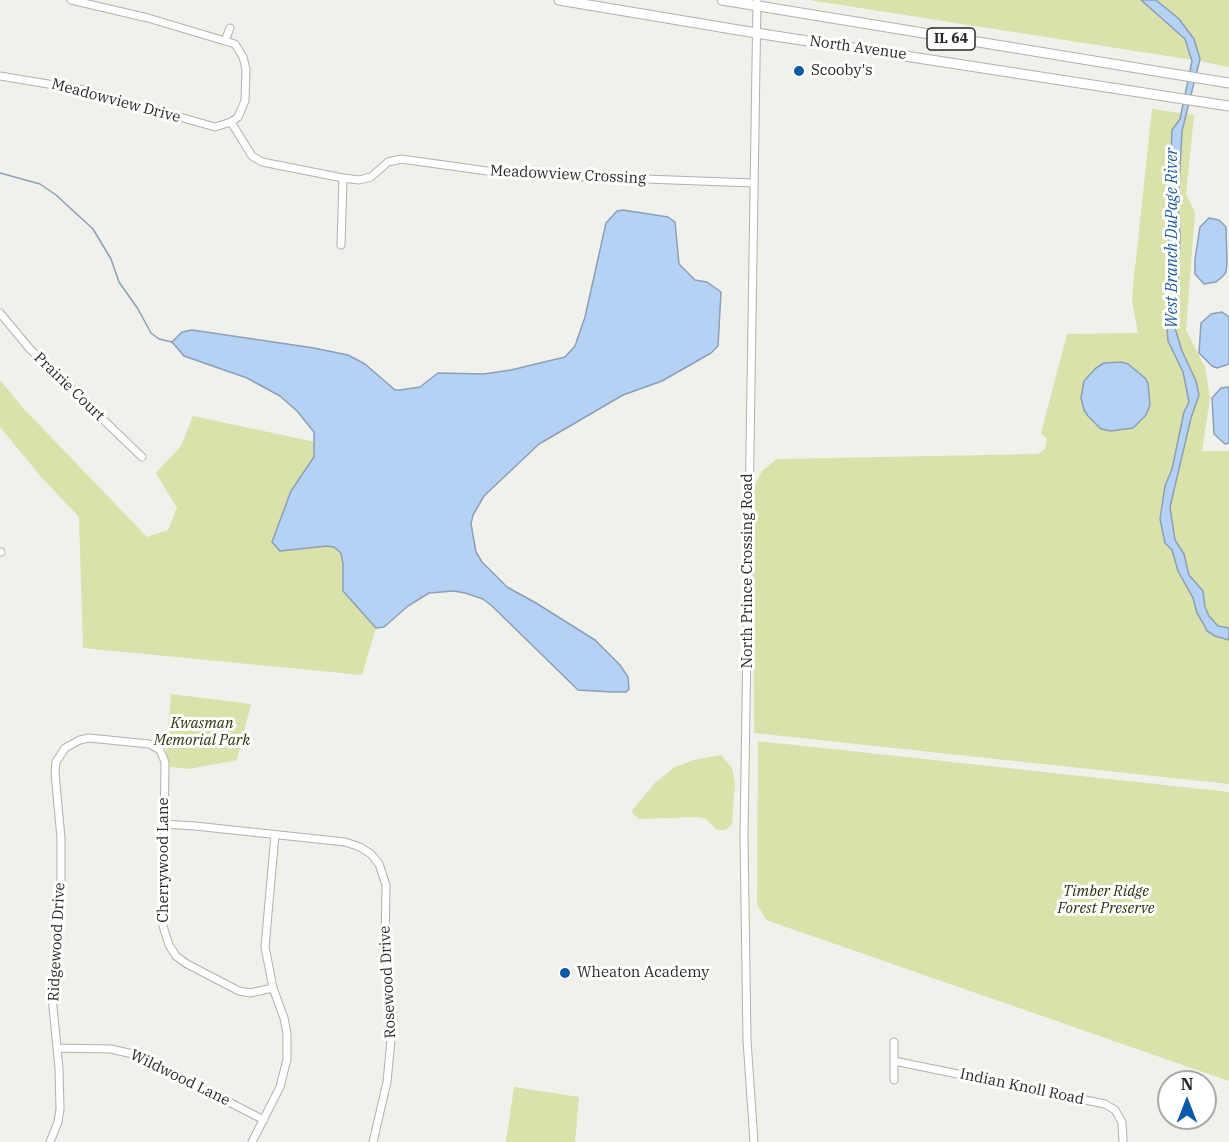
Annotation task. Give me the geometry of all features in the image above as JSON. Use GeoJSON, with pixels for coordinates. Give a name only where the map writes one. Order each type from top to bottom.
{"type":"FeatureCollection","features":[{"type":"Feature","properties":{"kind":"main road","name":"North Avenue"},"geometry":{"type":"LineString","coordinates":[[559,0],[756,33],[1229,106]]}},
{"type":"Feature","properties":{"kind":"main road","name":"North Avenue"},"geometry":{"type":"LineString","coordinates":[[722,0],[757,3],[1229,83]]}},
{"type":"Feature","properties":{"kind":"street"},"geometry":{"type":"LineString","coordinates":[[71,0],[117,10],[235,44],[243,57],[246,69],[244,107],[238,117],[231,122]]}},
{"type":"Feature","properties":{"kind":"street","name":"North Prince Crossing Road"},"geometry":{"type":"LineString","coordinates":[[754,1142],[747,1040],[744,835],[757,3]]}},
{"type":"Feature","properties":{"kind":"street"},"geometry":{"type":"LineString","coordinates":[[225,42],[230,28]]}},
{"type":"Feature","properties":{"kind":"street","name":"Meadowview Drive"},"geometry":{"type":"LineString","coordinates":[[0,76],[84,90],[215,127],[231,122]]}},
{"type":"Feature","properties":{"kind":"street","name":"Meadowview Crossing"},"geometry":{"type":"LineString","coordinates":[[231,122],[252,156],[262,162],[360,180],[371,177],[388,162],[401,159],[509,174],[754,183]]}},
{"type":"Feature","properties":{"kind":"street"},"geometry":{"type":"LineString","coordinates":[[341,244],[343,178]]}},
{"type":"Feature","properties":{"kind":"street","name":"Prairie Court"},"geometry":{"type":"LineString","coordinates":[[0,313],[30,349],[142,457]]}},
{"type":"Feature","properties":{"kind":"street","name":"Cherrywood Lane"},"geometry":{"type":"LineString","coordinates":[[69,746],[89,738],[148,744],[157,748],[165,762],[163,926],[165,936],[176,956],[192,967],[239,991],[250,993],[273,988]]}},
{"type":"Feature","properties":{"kind":"street","name":"Ridgewood Drive"},"geometry":{"type":"LineString","coordinates":[[50,1142],[56,1130],[59,1114],[60,1083],[52,987],[60,909],[61,864],[55,772],[58,759],[69,746]]}},
{"type":"Feature","properties":{"kind":"street","name":"Rosewood Drive"},"geometry":{"type":"LineString","coordinates":[[164,825],[353,844],[371,854],[379,864],[385,879],[385,944],[392,1003],[392,1034],[387,1082],[373,1142]]}},
{"type":"Feature","properties":{"kind":"street"},"geometry":{"type":"LineString","coordinates":[[252,1142],[280,1087],[287,1059],[287,1034],[284,1018],[266,960],[265,936],[275,835]]}},
{"type":"Feature","properties":{"kind":"street"},"geometry":{"type":"LineString","coordinates":[[894,1042],[894,1080]]}},
{"type":"Feature","properties":{"kind":"street","name":"Wildwood Lane"},"geometry":{"type":"LineString","coordinates":[[57,1048],[111,1049],[137,1055],[264,1120]]}},
{"type":"Feature","properties":{"kind":"street","name":"Indian Knoll Road"},"geometry":{"type":"LineString","coordinates":[[894,1061],[1105,1104],[1115,1110],[1122,1122],[1123,1142]]}},
{"type":"Feature","properties":{"kind":"green space"},"geometry":{"type":"Polygon","coordinates":[[[809,0],[1229,0],[1229,67],[1199,61],[809,0]]]}},
{"type":"Feature","properties":{"kind":"green space"},"geometry":{"type":"Polygon","coordinates":[[[1152,109],[1194,115],[1186,194],[1195,212],[1186,330],[1205,367],[1210,398],[1202,451],[1229,451],[1229,784],[754,733],[753,489],[762,471],[777,459],[1038,454],[1045,449],[1047,439],[1041,433],[1067,334],[1138,333],[1132,301],[1152,109]]]}},
{"type":"Feature","properties":{"kind":"green space"},"geometry":{"type":"Polygon","coordinates":[[[0,380],[23,408],[147,537],[168,530],[177,508],[156,473],[181,446],[193,416],[315,442],[314,457],[291,491],[272,542],[280,551],[327,546],[334,547],[341,553],[343,591],[376,628],[362,675],[83,648],[79,517],[42,478],[0,427],[0,380]]]}},
{"type":"Feature","properties":{"kind":"green space","name":"Kwasman Memorial Park"},"geometry":{"type":"Polygon","coordinates":[[[171,694],[251,704],[237,760],[189,769],[165,766],[171,694]]]}},
{"type":"Feature","properties":{"kind":"green space","name":"Timber Ridge Forest Preserve"},"geometry":{"type":"Polygon","coordinates":[[[758,741],[1229,792],[1229,1081],[1217,1077],[1217,1070],[1197,1070],[766,920],[757,904],[758,741]]]}},
{"type":"Feature","properties":{"kind":"green space"},"geometry":{"type":"Polygon","coordinates":[[[721,755],[732,768],[735,783],[732,824],[726,830],[717,830],[706,819],[698,817],[639,819],[632,813],[655,783],[675,767],[694,760],[721,755]]]}},
{"type":"Feature","properties":{"kind":"green space"},"geometry":{"type":"Polygon","coordinates":[[[514,1087],[579,1097],[575,1142],[506,1142],[514,1087]]]}},
{"type":"Feature","properties":{"kind":"water","name":"West Branch DuPage River"},"geometry":{"type":"Polygon","coordinates":[[[1141,0],[1156,0],[1179,19],[1194,39],[1200,59],[1182,131],[1178,204],[1180,235],[1178,291],[1175,316],[1175,328],[1182,351],[1196,381],[1199,395],[1191,418],[1170,507],[1175,540],[1184,554],[1189,575],[1203,591],[1209,616],[1218,626],[1229,628],[1229,640],[1207,631],[1178,571],[1172,550],[1165,543],[1160,519],[1165,486],[1172,469],[1184,412],[1189,402],[1183,372],[1168,341],[1166,314],[1172,130],[1180,119],[1192,61],[1185,39],[1141,0]]]}},
{"type":"Feature","properties":{"kind":"water"},"geometry":{"type":"Polygon","coordinates":[[[617,211],[668,217],[675,222],[679,264],[695,280],[707,282],[721,292],[718,346],[711,353],[662,381],[623,395],[539,444],[484,496],[473,515],[471,524],[476,552],[482,562],[507,587],[595,640],[620,665],[628,677],[629,689],[626,692],[578,690],[492,606],[483,599],[465,593],[454,591],[429,593],[408,606],[384,627],[376,628],[343,591],[341,553],[334,547],[280,551],[272,542],[291,491],[314,457],[314,432],[297,411],[280,396],[247,378],[184,356],[172,342],[182,332],[192,330],[348,355],[365,364],[395,390],[420,387],[438,373],[484,374],[565,357],[575,346],[585,317],[606,223],[617,211]]]}},
{"type":"Feature","properties":{"kind":"water"},"geometry":{"type":"Polygon","coordinates":[[[1209,218],[1219,220],[1226,227],[1227,262],[1223,276],[1216,282],[1204,284],[1195,274],[1195,259],[1200,227],[1209,218]]]}},
{"type":"Feature","properties":{"kind":"water"},"geometry":{"type":"Polygon","coordinates":[[[1222,312],[1229,317],[1229,364],[1217,368],[1199,353],[1201,323],[1211,314],[1222,312]]]}},
{"type":"Feature","properties":{"kind":"water"},"geometry":{"type":"Polygon","coordinates":[[[1104,363],[1128,364],[1145,378],[1148,383],[1150,405],[1146,415],[1133,428],[1111,431],[1101,429],[1084,410],[1081,398],[1084,381],[1104,363]]]}},
{"type":"Feature","properties":{"kind":"water"},"geometry":{"type":"Polygon","coordinates":[[[1229,387],[1229,443],[1225,444],[1214,434],[1212,398],[1221,388],[1229,387]]]}},
{"type":"Feature","properties":{"kind":"waterway"},"geometry":{"type":"LineString","coordinates":[[0,173],[40,184],[56,195],[93,229],[111,259],[119,282],[151,333],[159,339],[172,342]]}},
{"type":"Feature","properties":{"kind":"place","name":"Scooby's"},"geometry":{"type":"Point","coordinates":[799,71]}},
{"type":"Feature","properties":{"kind":"place","name":"Wheaton Academy"},"geometry":{"type":"Point","coordinates":[565,973]}}]}
